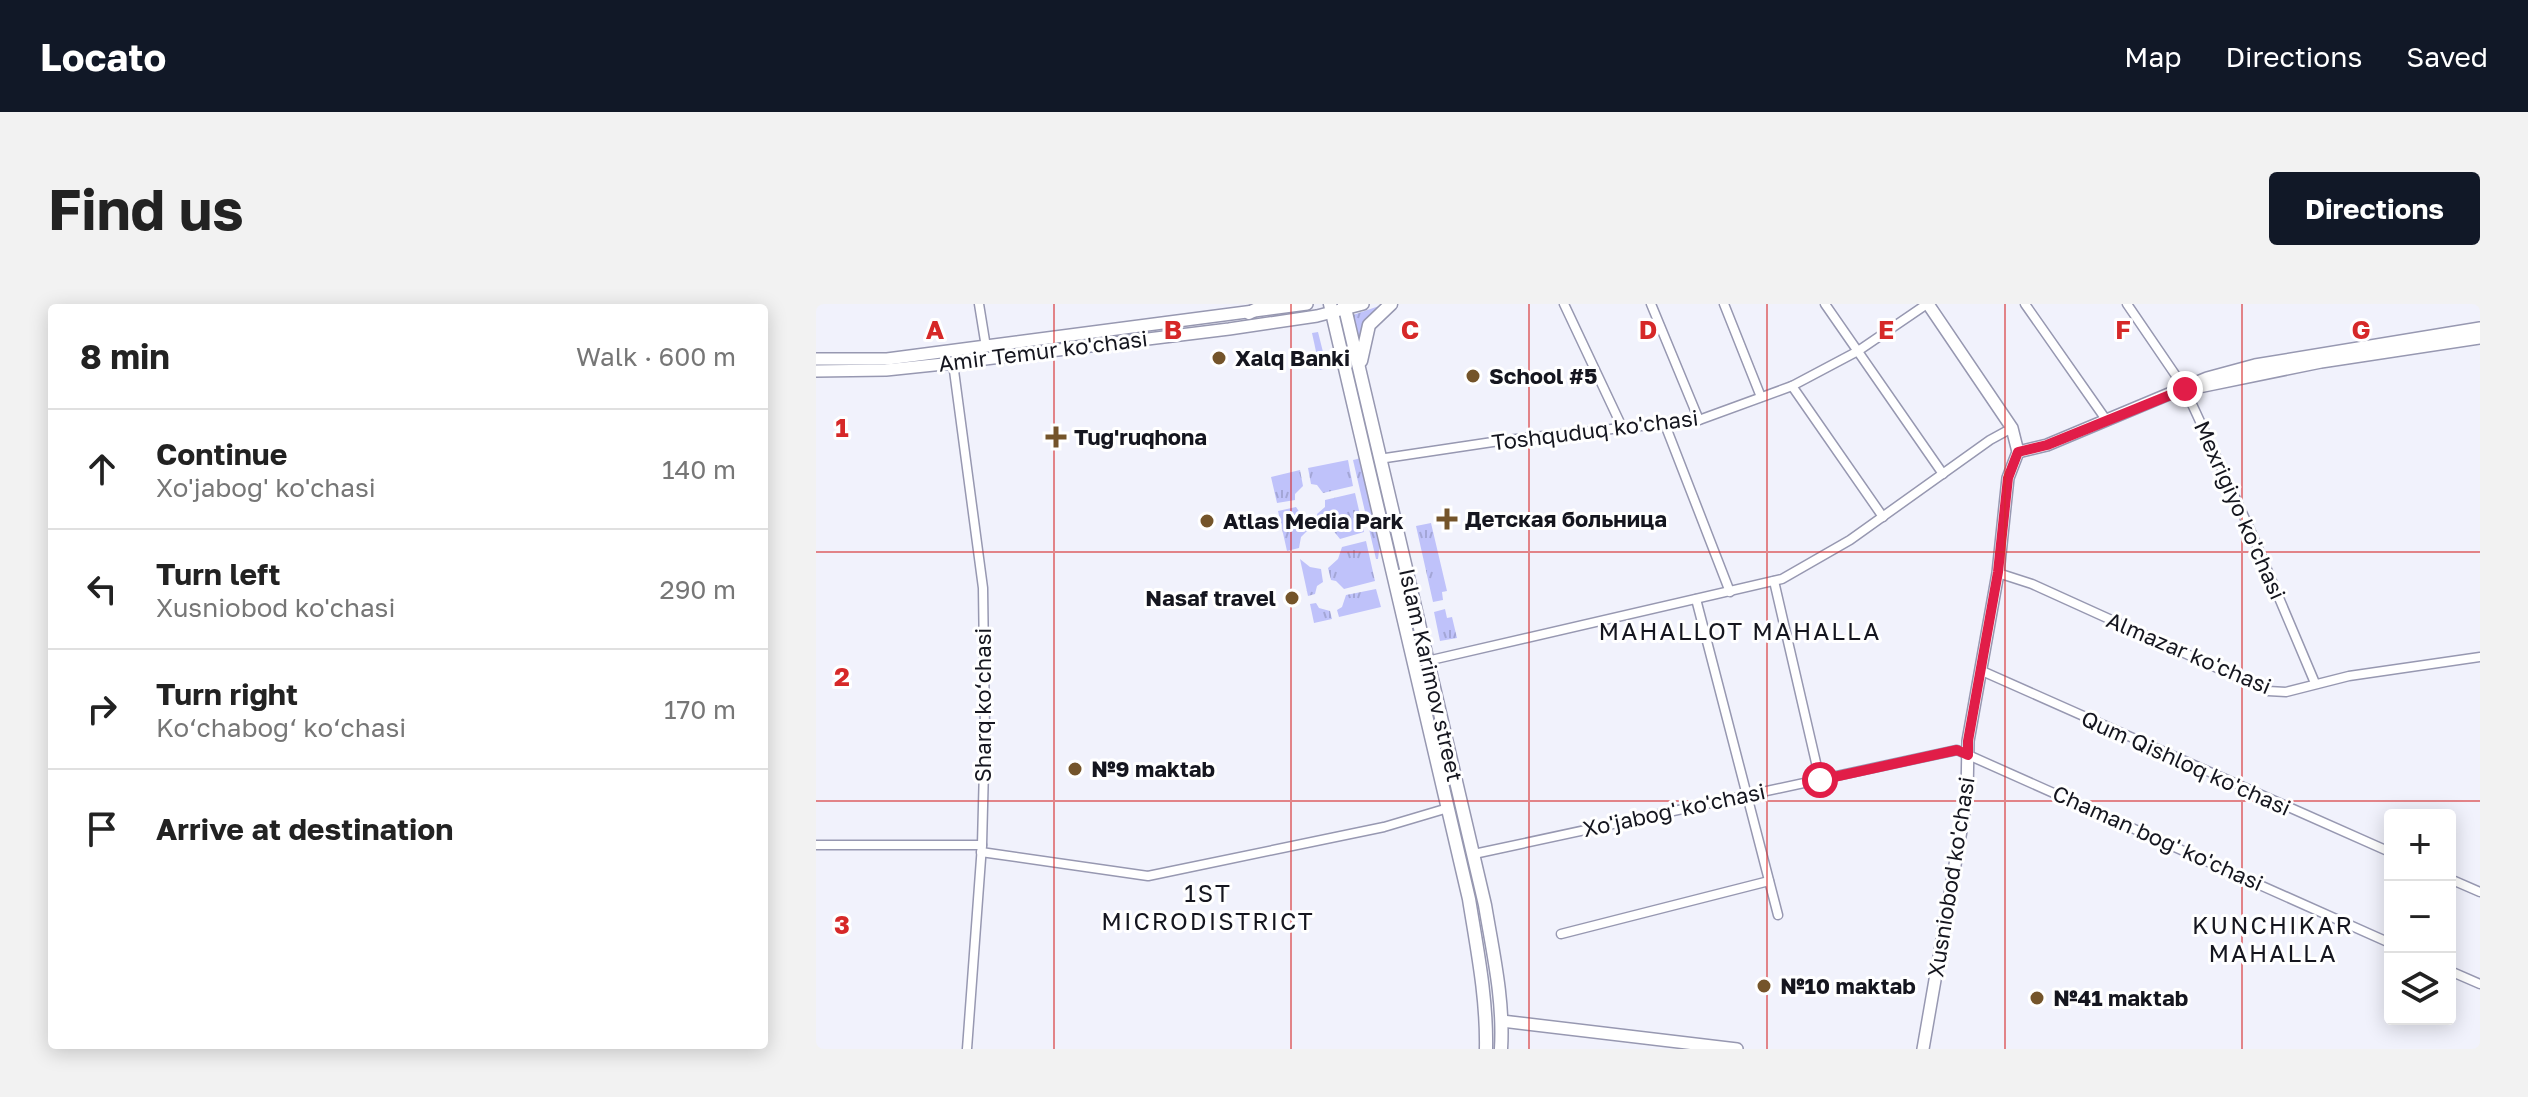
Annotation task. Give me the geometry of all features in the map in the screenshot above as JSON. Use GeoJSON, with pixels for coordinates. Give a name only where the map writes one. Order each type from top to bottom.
{"type":"FeatureCollection","features":[{"type":"Feature","properties":{"kind":"main road"},"geometry":{"type":"LineString","coordinates":[[1249,313],[1267,304]]}},
{"type":"Feature","properties":{"kind":"main road","name":"Amir Temur ko'chasi"},"geometry":{"type":"LineString","coordinates":[[816,359],[887,359],[1307,304]]}},
{"type":"Feature","properties":{"kind":"main road","name":"Amir Temur ko'chasi"},"geometry":{"type":"LineString","coordinates":[[816,371],[886,370],[953,363],[1229,329],[1363,304]]}},
{"type":"Feature","properties":{"kind":"main road"},"geometry":{"type":"LineString","coordinates":[[1360,372],[1364,337],[1369,325],[1377,314],[1391,304]]}},
{"type":"Feature","properties":{"kind":"main road"},"geometry":{"type":"LineString","coordinates":[[1927,304],[2012,428],[2018,452],[2047,445],[2207,378],[2255,365],[2480,328]]}},
{"type":"Feature","properties":{"kind":"main road","name":"Islam Karimov street"},"geometry":{"type":"LineString","coordinates":[[1338,308],[1360,372],[1474,854],[1502,1021],[1501,1049]]}},
{"type":"Feature","properties":{"kind":"main road","name":"Islam Karimov street"},"geometry":{"type":"LineString","coordinates":[[1338,308],[1469,899],[1483,984],[1486,1049]]}},
{"type":"Feature","properties":{"kind":"main road"},"geometry":{"type":"LineString","coordinates":[[2185,389],[2321,362],[2480,338]]}},
{"type":"Feature","properties":{"kind":"main road","name":"Xusniobod ko'chasi"},"geometry":{"type":"LineString","coordinates":[[1923,1049],[1967,796],[1968,741],[1998,573],[2008,478],[2018,452]]}},
{"type":"Feature","properties":{"kind":"main road"},"geometry":{"type":"LineString","coordinates":[[1469,899],[1476,892],[1483,896]]}},
{"type":"Feature","properties":{"kind":"main road"},"geometry":{"type":"LineString","coordinates":[[1502,1021],[1684,1046],[1737,1049]]}},
{"type":"Feature","properties":{"kind":"street"},"geometry":{"type":"LineString","coordinates":[[979,304],[986,347]]}},
{"type":"Feature","properties":{"kind":"street"},"geometry":{"type":"LineString","coordinates":[[1564,304],[1622,427]]}},
{"type":"Feature","properties":{"kind":"street"},"geometry":{"type":"LineString","coordinates":[[1651,304],[1699,420]]}},
{"type":"Feature","properties":{"kind":"street"},"geometry":{"type":"LineString","coordinates":[[1724,304],[1761,397]]}},
{"type":"Feature","properties":{"kind":"street"},"geometry":{"type":"LineString","coordinates":[[1825,304],[1943,474]]}},
{"type":"Feature","properties":{"kind":"street","name":"Toshquduq ko'chasi"},"geometry":{"type":"LineString","coordinates":[[1379,459],[1506,440],[1699,420],[1792,386],[1858,351],[1927,304]]}},
{"type":"Feature","properties":{"kind":"street"},"geometry":{"type":"LineString","coordinates":[[2025,304],[2107,421]]}},
{"type":"Feature","properties":{"kind":"street","name":"Mexrigiyo ko'chasi"},"geometry":{"type":"LineString","coordinates":[[2127,304],[2178,374],[2252,534],[2315,683]]}},
{"type":"Feature","properties":{"kind":"street","name":"Sharq ko‘chasi"},"geometry":{"type":"LineString","coordinates":[[953,363],[983,588],[985,729],[982,849],[967,1049]]}},
{"type":"Feature","properties":{"kind":"street"},"geometry":{"type":"LineString","coordinates":[[1792,386],[1883,517]]}},
{"type":"Feature","properties":{"kind":"street"},"geometry":{"type":"LineString","coordinates":[[1664,422],[1730,592]]}},
{"type":"Feature","properties":{"kind":"street"},"geometry":{"type":"LineString","coordinates":[[1427,661],[1774,581],[1850,540],[2012,428]]}},
{"type":"Feature","properties":{"kind":"street","name":"Almazar ko'chasi"},"geometry":{"type":"LineString","coordinates":[[1998,573],[2032,584],[2268,691],[2286,692],[2315,683],[2480,657]]}},
{"type":"Feature","properties":{"kind":"street"},"geometry":{"type":"LineString","coordinates":[[1774,581],[1820,780]]}},
{"type":"Feature","properties":{"kind":"street"},"geometry":{"type":"LineString","coordinates":[[1696,599],[1778,915]]}},
{"type":"Feature","properties":{"kind":"street","name":"Qum Qishloq ko'chasi"},"geometry":{"type":"LineString","coordinates":[[1982,671],[2384,849]]}},
{"type":"Feature","properties":{"kind":"street","name":"Xo'jabog' ko'chasi"},"geometry":{"type":"LineString","coordinates":[[1474,854],[1957,750],[1968,755]]}},
{"type":"Feature","properties":{"kind":"street","name":"Chaman bog' ko'chasi"},"geometry":{"type":"LineString","coordinates":[[1968,755],[2384,940]]}},
{"type":"Feature","properties":{"kind":"street"},"geometry":{"type":"LineString","coordinates":[[816,845],[982,849],[1148,876],[1384,827],[1448,808]]}},
{"type":"Feature","properties":{"kind":"street"},"geometry":{"type":"LineString","coordinates":[[1561,934],[1769,881]]}},
{"type":"Feature","properties":{"kind":"street"},"geometry":{"type":"LineString","coordinates":[[2455,881],[2480,892]]}},
{"type":"Feature","properties":{"kind":"street"},"geometry":{"type":"LineString","coordinates":[[2456,974],[2480,984]]}},
{"type":"Feature","properties":{"kind":"green space"},"geometry":{"type":"Polygon","coordinates":[[[1382,305],[1360,343],[1353,315],[1382,305]]]}},
{"type":"Feature","properties":{"kind":"green space"},"geometry":{"type":"Polygon","coordinates":[[[1318,332],[1327,368],[1320,370],[1312,333],[1318,332]]]}},
{"type":"Feature","properties":{"kind":"green space"},"geometry":{"type":"Polygon","coordinates":[[[1361,458],[1380,543],[1378,559],[1353,460],[1361,458]]]}},
{"type":"Feature","properties":{"kind":"green space"},"geometry":{"type":"Polygon","coordinates":[[[1348,460],[1353,486],[1323,493],[1317,485],[1311,484],[1308,468],[1348,460]]]}},
{"type":"Feature","properties":{"kind":"green space"},"geometry":{"type":"Polygon","coordinates":[[[1300,470],[1303,486],[1295,494],[1295,500],[1277,503],[1271,477],[1300,470]]]}},
{"type":"Feature","properties":{"kind":"green space"},"geometry":{"type":"Polygon","coordinates":[[[1355,493],[1364,532],[1340,539],[1332,529],[1320,526],[1317,514],[1325,507],[1325,500],[1355,493]]]}},
{"type":"Feature","properties":{"kind":"green space"},"geometry":{"type":"Polygon","coordinates":[[[1296,507],[1308,516],[1311,527],[1301,537],[1299,548],[1287,551],[1278,511],[1296,507]]]}},
{"type":"Feature","properties":{"kind":"green space"},"geometry":{"type":"Polygon","coordinates":[[[1431,523],[1447,591],[1442,592],[1443,600],[1433,602],[1416,526],[1431,523]]]}},
{"type":"Feature","properties":{"kind":"green space"},"geometry":{"type":"Polygon","coordinates":[[[1366,541],[1375,581],[1344,589],[1331,580],[1328,568],[1338,559],[1342,547],[1366,541]]]}},
{"type":"Feature","properties":{"kind":"green space"},"geometry":{"type":"Polygon","coordinates":[[[1300,559],[1310,567],[1321,569],[1323,582],[1317,586],[1315,594],[1308,596],[1300,559]]]}},
{"type":"Feature","properties":{"kind":"green space"},"geometry":{"type":"Polygon","coordinates":[[[1376,589],[1381,607],[1339,617],[1337,610],[1342,607],[1346,595],[1376,589]]]}},
{"type":"Feature","properties":{"kind":"green space"},"geometry":{"type":"Polygon","coordinates":[[[1316,603],[1319,608],[1330,611],[1332,619],[1314,623],[1310,604],[1316,603]]]}},
{"type":"Feature","properties":{"kind":"green space"},"geometry":{"type":"Polygon","coordinates":[[[1445,609],[1447,618],[1452,617],[1457,638],[1440,641],[1434,612],[1445,609]]]}},
{"type":"Feature","properties":{"kind":"place","name":"Xalq Banki"},"geometry":{"type":"Point","coordinates":[1219,358]}},
{"type":"Feature","properties":{"kind":"place","name":"School #5"},"geometry":{"type":"Point","coordinates":[1473,376]}},
{"type":"Feature","properties":{"kind":"place","name":"Tug'ruqhona"},"geometry":{"type":"Point","coordinates":[1056,437]}},
{"type":"Feature","properties":{"kind":"place","name":"Детская больница"},"geometry":{"type":"Point","coordinates":[1447,519]}},
{"type":"Feature","properties":{"kind":"place","name":"Atlas Media Park"},"geometry":{"type":"Point","coordinates":[1207,521]}},
{"type":"Feature","properties":{"kind":"place","name":"Nasaf travel"},"geometry":{"type":"Point","coordinates":[1292,598]}},
{"type":"Feature","properties":{"kind":"place","name":"№9 maktab"},"geometry":{"type":"Point","coordinates":[1075,769]}},
{"type":"Feature","properties":{"kind":"place","name":"№10 maktab"},"geometry":{"type":"Point","coordinates":[1764,986]}},
{"type":"Feature","properties":{"kind":"place","name":"№41 maktab"},"geometry":{"type":"Point","coordinates":[2037,998]}},
{"type":"Feature","properties":{"kind":"district","name":"MAHALLOT MAHALLA"},"geometry":{"type":"Point","coordinates":[1740,632]}},
{"type":"Feature","properties":{"kind":"district","name":"1ST MICRODISTRICT"},"geometry":{"type":"Point","coordinates":[1208,908]}},
{"type":"Feature","properties":{"kind":"district","name":"KUNCHIKAR MAHALLA"},"geometry":{"type":"Point","coordinates":[2273,940]}},
{"type":"Feature","properties":{"kind":"route"},"geometry":{"type":"LineString","coordinates":[[1820,780],[1957,750],[1968,755],[1998,572],[2008,478],[2018,452],[2047,445],[2185,389]]}}]}
